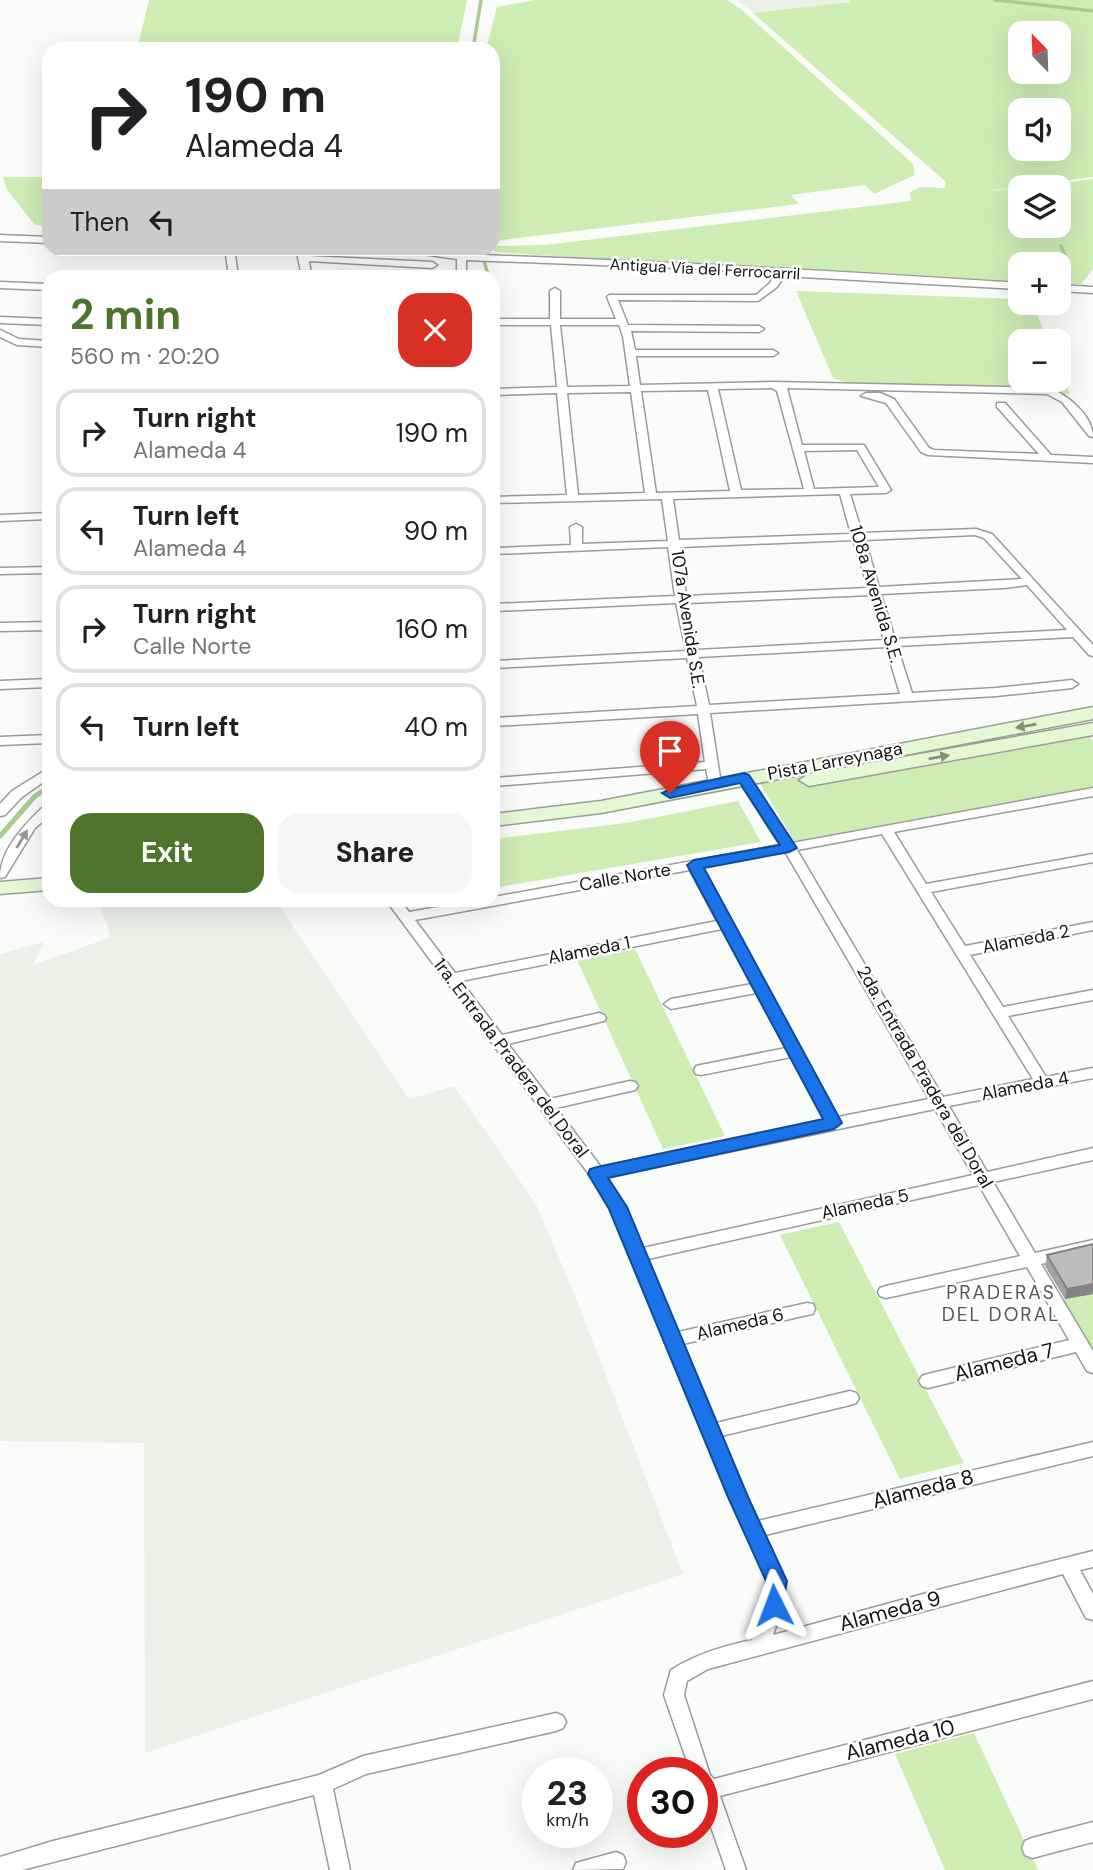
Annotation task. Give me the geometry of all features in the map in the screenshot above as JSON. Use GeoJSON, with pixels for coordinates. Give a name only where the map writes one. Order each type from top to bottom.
{"type":"FeatureCollection","features":[{"type":"Feature","properties":{"kind":"main road","name":"Pista Larreynaga"},"geometry":{"type":"LineString","coordinates":[[500,832],[622,818],[748,784],[1093,713]]}},
{"type":"Feature","properties":{"kind":"main road","name":"Pista Larreynaga"},"geometry":{"type":"LineString","coordinates":[[500,819],[601,807],[713,775],[748,784],[1093,729]]}},
{"type":"Feature","properties":{"kind":"main road"},"geometry":{"type":"LineString","coordinates":[[0,874],[42,872]]}},
{"type":"Feature","properties":{"kind":"main road"},"geometry":{"type":"LineString","coordinates":[[0,888],[42,885]]}},
{"type":"Feature","properties":{"kind":"street"},"geometry":{"type":"LineString","coordinates":[[0,238],[42,240]]}},
{"type":"Feature","properties":{"kind":"street"},"geometry":{"type":"LineString","coordinates":[[335,256],[432,265]]}},
{"type":"Feature","properties":{"kind":"street"},"geometry":{"type":"LineString","coordinates":[[431,270],[440,256]]}},
{"type":"Feature","properties":{"kind":"street","name":"Antigua Vía del Ferrocarril"},"geometry":{"type":"LineString","coordinates":[[440,256],[705,266],[780,274],[956,282]]}},
{"type":"Feature","properties":{"kind":"street"},"geometry":{"type":"LineString","coordinates":[[458,257],[460,270]]}},
{"type":"Feature","properties":{"kind":"street"},"geometry":{"type":"LineString","coordinates":[[651,496],[630,353],[612,297],[758,298],[774,285],[780,274]]}},
{"type":"Feature","properties":{"kind":"street"},"geometry":{"type":"LineString","coordinates":[[956,282],[1008,285]]}},
{"type":"Feature","properties":{"kind":"street"},"geometry":{"type":"LineString","coordinates":[[956,282],[976,290],[1008,292]]}},
{"type":"Feature","properties":{"kind":"street"},"geometry":{"type":"LineString","coordinates":[[0,285],[42,287]]}},
{"type":"Feature","properties":{"kind":"street"},"geometry":{"type":"LineString","coordinates":[[1071,289],[1093,290]]}},
{"type":"Feature","properties":{"kind":"street"},"geometry":{"type":"LineString","coordinates":[[555,291],[555,321],[573,498]]}},
{"type":"Feature","properties":{"kind":"street"},"geometry":{"type":"LineString","coordinates":[[1071,296],[1093,297]]}},
{"type":"Feature","properties":{"kind":"street"},"geometry":{"type":"LineString","coordinates":[[0,320],[42,322]]}},
{"type":"Feature","properties":{"kind":"street"},"geometry":{"type":"LineString","coordinates":[[500,322],[555,321],[759,329]]}},
{"type":"Feature","properties":{"kind":"street"},"geometry":{"type":"LineString","coordinates":[[0,333],[17,342]]}},
{"type":"Feature","properties":{"kind":"street"},"geometry":{"type":"LineString","coordinates":[[0,344],[42,344]]}},
{"type":"Feature","properties":{"kind":"street"},"geometry":{"type":"LineString","coordinates":[[630,353],[773,353]]}},
{"type":"Feature","properties":{"kind":"street"},"geometry":{"type":"LineString","coordinates":[[500,392],[712,386],[1048,391],[1066,400],[1093,434]]}},
{"type":"Feature","properties":{"kind":"street"},"geometry":{"type":"LineString","coordinates":[[712,386],[736,494]]}},
{"type":"Feature","properties":{"kind":"street"},"geometry":{"type":"LineString","coordinates":[[778,387],[799,448],[810,492]]}},
{"type":"Feature","properties":{"kind":"street"},"geometry":{"type":"LineString","coordinates":[[862,396],[880,397],[890,401],[925,450],[932,453],[1093,460]]}},
{"type":"Feature","properties":{"kind":"street"},"geometry":{"type":"LineString","coordinates":[[1001,405],[1048,458]]}},
{"type":"Feature","properties":{"kind":"street"},"geometry":{"type":"LineString","coordinates":[[500,500],[886,489],[860,447],[799,448]]}},
{"type":"Feature","properties":{"kind":"street","name":"108a Avenida S.E."},"geometry":{"type":"LineString","coordinates":[[844,491],[907,696]]}},
{"type":"Feature","properties":{"kind":"street","name":"107a Avenida S.E."},"geometry":{"type":"LineString","coordinates":[[667,495],[681,600],[704,711],[713,775]]}},
{"type":"Feature","properties":{"kind":"street"},"geometry":{"type":"LineString","coordinates":[[0,518],[42,516]]}},
{"type":"Feature","properties":{"kind":"street"},"geometry":{"type":"LineString","coordinates":[[576,527],[577,548]]}},
{"type":"Feature","properties":{"kind":"street"},"geometry":{"type":"LineString","coordinates":[[500,551],[976,532],[995,543],[1093,652]]}},
{"type":"Feature","properties":{"kind":"street"},"geometry":{"type":"LineString","coordinates":[[0,571],[42,570]]}},
{"type":"Feature","properties":{"kind":"street"},"geometry":{"type":"LineString","coordinates":[[500,608],[1004,585],[1030,581]]}},
{"type":"Feature","properties":{"kind":"street"},"geometry":{"type":"LineString","coordinates":[[0,627],[42,625]]}},
{"type":"Feature","properties":{"kind":"street"},"geometry":{"type":"LineString","coordinates":[[500,665],[1074,633]]}},
{"type":"Feature","properties":{"kind":"street"},"geometry":{"type":"LineString","coordinates":[[0,685],[42,682]]}},
{"type":"Feature","properties":{"kind":"street"},"geometry":{"type":"LineString","coordinates":[[500,722],[996,692],[1072,684]]}},
{"type":"Feature","properties":{"kind":"street"},"geometry":{"type":"LineString","coordinates":[[0,741],[42,739]]}},
{"type":"Feature","properties":{"kind":"street"},"geometry":{"type":"LineString","coordinates":[[500,782],[713,775]]}},
{"type":"Feature","properties":{"kind":"street"},"geometry":{"type":"LineString","coordinates":[[0,812],[17,794],[42,777]]}},
{"type":"Feature","properties":{"kind":"street","name":"2da. Entrada Pradera del Doral"},"geometry":{"type":"LineString","coordinates":[[748,784],[940,1102],[1093,1366]]}},
{"type":"Feature","properties":{"kind":"street"},"geometry":{"type":"LineString","coordinates":[[0,792],[17,794]]}},
{"type":"Feature","properties":{"kind":"street","name":"Calle Norte"},"geometry":{"type":"LineString","coordinates":[[500,900],[1093,792]]}},
{"type":"Feature","properties":{"kind":"street"},"geometry":{"type":"LineString","coordinates":[[0,874],[30,826],[42,815]]}},
{"type":"Feature","properties":{"kind":"street"},"geometry":{"type":"LineString","coordinates":[[886,830],[1043,1084]]}},
{"type":"Feature","properties":{"kind":"street"},"geometry":{"type":"LineString","coordinates":[[921,889],[1093,858]]}},
{"type":"Feature","properties":{"kind":"street"},"geometry":{"type":"LineString","coordinates":[[694,865],[834,1123]]}},
{"type":"Feature","properties":{"kind":"street","name":"1ra. Entrada Pradera del Doral"},"geometry":{"type":"LineString","coordinates":[[398,907],[597,1174],[618,1207],[776,1581],[774,1605],[759,1647]]}},
{"type":"Feature","properties":{"kind":"street","name":"Calle Norte"},"geometry":{"type":"LineString","coordinates":[[406,917],[461,907]]}},
{"type":"Feature","properties":{"kind":"street","name":"Alameda 1"},"geometry":{"type":"LineString","coordinates":[[452,978],[727,923]]}},
{"type":"Feature","properties":{"kind":"street","name":"Alameda 2"},"geometry":{"type":"LineString","coordinates":[[960,952],[1093,926]]}},
{"type":"Feature","properties":{"kind":"street"},"geometry":{"type":"LineString","coordinates":[[671,1004],[762,987]]}},
{"type":"Feature","properties":{"kind":"street"},"geometry":{"type":"LineString","coordinates":[[998,1013],[1093,995]]}},
{"type":"Feature","properties":{"kind":"street"},"geometry":{"type":"LineString","coordinates":[[498,1041],[599,1018]]}},
{"type":"Feature","properties":{"kind":"street"},"geometry":{"type":"LineString","coordinates":[[701,1070],[795,1051]]}},
{"type":"Feature","properties":{"kind":"street","name":"Alameda 4"},"geometry":{"type":"LineString","coordinates":[[597,1174],[834,1123],[1093,1073]]}},
{"type":"Feature","properties":{"kind":"street"},"geometry":{"type":"LineString","coordinates":[[545,1105],[630,1086]]}},
{"type":"Feature","properties":{"kind":"street","name":"Alameda 5"},"geometry":{"type":"LineString","coordinates":[[638,1255],[1093,1154]]}},
{"type":"Feature","properties":{"kind":"street"},"geometry":{"type":"LineString","coordinates":[[886,1292],[1093,1246]]}},
{"type":"Feature","properties":{"kind":"street","name":"Alameda 6"},"geometry":{"type":"LineString","coordinates":[[674,1340],[807,1309]]}},
{"type":"Feature","properties":{"kind":"street","name":"Alameda 7"},"geometry":{"type":"LineString","coordinates":[[929,1381],[1080,1344]]}},
{"type":"Feature","properties":{"kind":"street"},"geometry":{"type":"LineString","coordinates":[[711,1431],[850,1398]]}},
{"type":"Feature","properties":{"kind":"street","name":"Alameda 8"},"geometry":{"type":"LineString","coordinates":[[753,1530],[1093,1449]]}},
{"type":"Feature","properties":{"kind":"street","name":"Alameda 9"},"geometry":{"type":"LineString","coordinates":[[696,1757],[674,1695],[678,1676],[688,1668],[713,1658],[1093,1559]]}},
{"type":"Feature","properties":{"kind":"street"},"geometry":{"type":"LineString","coordinates":[[1068,1565],[1093,1612]]}},
{"type":"Feature","properties":{"kind":"street","name":"Alameda 10"},"geometry":{"type":"LineString","coordinates":[[718,1776],[1093,1690]]}},
{"type":"Feature","properties":{"kind":"street"},"geometry":{"type":"LineString","coordinates":[[0,1867],[53,1851],[322,1784],[363,1765],[556,1722]]}},
{"type":"Feature","properties":{"kind":"street"},"geometry":{"type":"LineString","coordinates":[[322,1784],[340,1870]]}},
{"type":"Feature","properties":{"kind":"street"},"geometry":{"type":"LineString","coordinates":[[718,1819],[736,1870]]}},
{"type":"Feature","properties":{"kind":"street"},"geometry":{"type":"LineString","coordinates":[[1032,1848],[1093,1832]]}},
{"type":"Feature","properties":{"kind":"street"},"geometry":{"type":"LineString","coordinates":[[583,1870],[616,1862]]}},
{"type":"Feature","properties":{"kind":"shaded area"},"geometry":{"type":"Polygon","coordinates":[[[738,0],[849,0],[851,2],[753,13],[738,0]]]}},
{"type":"Feature","properties":{"kind":"shaded area"},"geometry":{"type":"Polygon","coordinates":[[[100,907],[280,907],[409,1099],[454,1086],[536,1204],[574,1293],[683,1574],[145,1753],[144,1443],[0,1441],[0,954],[44,942],[33,965],[111,937],[100,907]]]}},
{"type":"Feature","properties":{"kind":"green space"},"geometry":{"type":"Polygon","coordinates":[[[149,0],[467,0],[458,42],[139,42],[149,0]]]}},
{"type":"Feature","properties":{"kind":"green space"},"geometry":{"type":"Polygon","coordinates":[[[536,0],[727,0],[742,10],[913,164],[915,175],[874,194],[865,185],[791,195],[799,204],[500,240],[500,42],[488,42],[497,7],[536,0]]]}},
{"type":"Feature","properties":{"kind":"green space"},"geometry":{"type":"Polygon","coordinates":[[[849,0],[1093,0],[1093,177],[1071,180],[1071,175],[1008,175],[1008,188],[987,191],[1008,189],[1008,238],[1071,238],[1071,182],[1093,179],[1093,269],[1081,284],[1071,284],[1071,252],[1008,252],[1008,280],[744,269],[500,252],[500,246],[545,245],[911,201],[910,192],[920,187],[944,188],[946,182],[753,13],[850,2],[849,0]]]}},
{"type":"Feature","properties":{"kind":"green space"},"geometry":{"type":"Polygon","coordinates":[[[3,177],[42,177],[42,226],[35,225],[7,190],[3,177]]]}},
{"type":"Feature","properties":{"kind":"green space"},"geometry":{"type":"Polygon","coordinates":[[[796,291],[1008,299],[1008,315],[1037,315],[1043,329],[1008,329],[1008,392],[857,387],[833,378],[796,291]]]}},
{"type":"Feature","properties":{"kind":"green space"},"geometry":{"type":"Polygon","coordinates":[[[1009,392],[1069,392],[1070,394],[1009,392]]]}},
{"type":"Feature","properties":{"kind":"green space"},"geometry":{"type":"Polygon","coordinates":[[[1083,730],[1093,740],[1093,787],[794,841],[759,782],[1083,730]]]}},
{"type":"Feature","properties":{"kind":"green space"},"geometry":{"type":"Polygon","coordinates":[[[738,801],[761,842],[500,887],[500,838],[626,823],[738,801]]]}},
{"type":"Feature","properties":{"kind":"green space"},"geometry":{"type":"Polygon","coordinates":[[[635,949],[725,1136],[663,1149],[577,960],[635,949]]]}},
{"type":"Feature","properties":{"kind":"green space"},"geometry":{"type":"Polygon","coordinates":[[[839,1222],[964,1463],[900,1479],[780,1235],[839,1222]]]}},
{"type":"Feature","properties":{"kind":"green space"},"geometry":{"type":"Polygon","coordinates":[[[1093,1294],[1093,1356],[1059,1300],[1093,1294]]]}},
{"type":"Feature","properties":{"kind":"green space"},"geometry":{"type":"Polygon","coordinates":[[[974,1733],[1038,1870],[945,1870],[895,1754],[974,1733]]]}},
{"type":"Feature","properties":{"kind":"building"},"geometry":{"type":"Polygon","coordinates":[[[1093,1244],[1093,1284],[1067,1289],[1047,1255],[1093,1244]]]}},
{"type":"Feature","properties":{"kind":"waterway"},"geometry":{"type":"LineString","coordinates":[[474,42],[481,0]]}},
{"type":"Feature","properties":{"kind":"waterway"},"geometry":{"type":"LineString","coordinates":[[995,0],[1093,11]]}},
{"type":"Feature","properties":{"kind":"waterway"},"geometry":{"type":"LineString","coordinates":[[1061,246],[1063,252]]}},
{"type":"Feature","properties":{"kind":"waterway"},"geometry":{"type":"LineString","coordinates":[[483,256],[486,270]]}},
{"type":"Feature","properties":{"kind":"waterway"},"geometry":{"type":"LineString","coordinates":[[0,836],[42,792]]}},
{"type":"Feature","properties":{"kind":"district","name":"PRADERAS DEL DORAL"},"geometry":{"type":"Point","coordinates":[1001,1303]}},
{"type":"Feature","properties":{"kind":"route"},"geometry":{"type":"LineString","coordinates":[[670,793],[744,778],[789,848],[694,865],[834,1123],[597,1174],[618,1207],[738,1497],[776,1581],[774,1605]]}}]}
